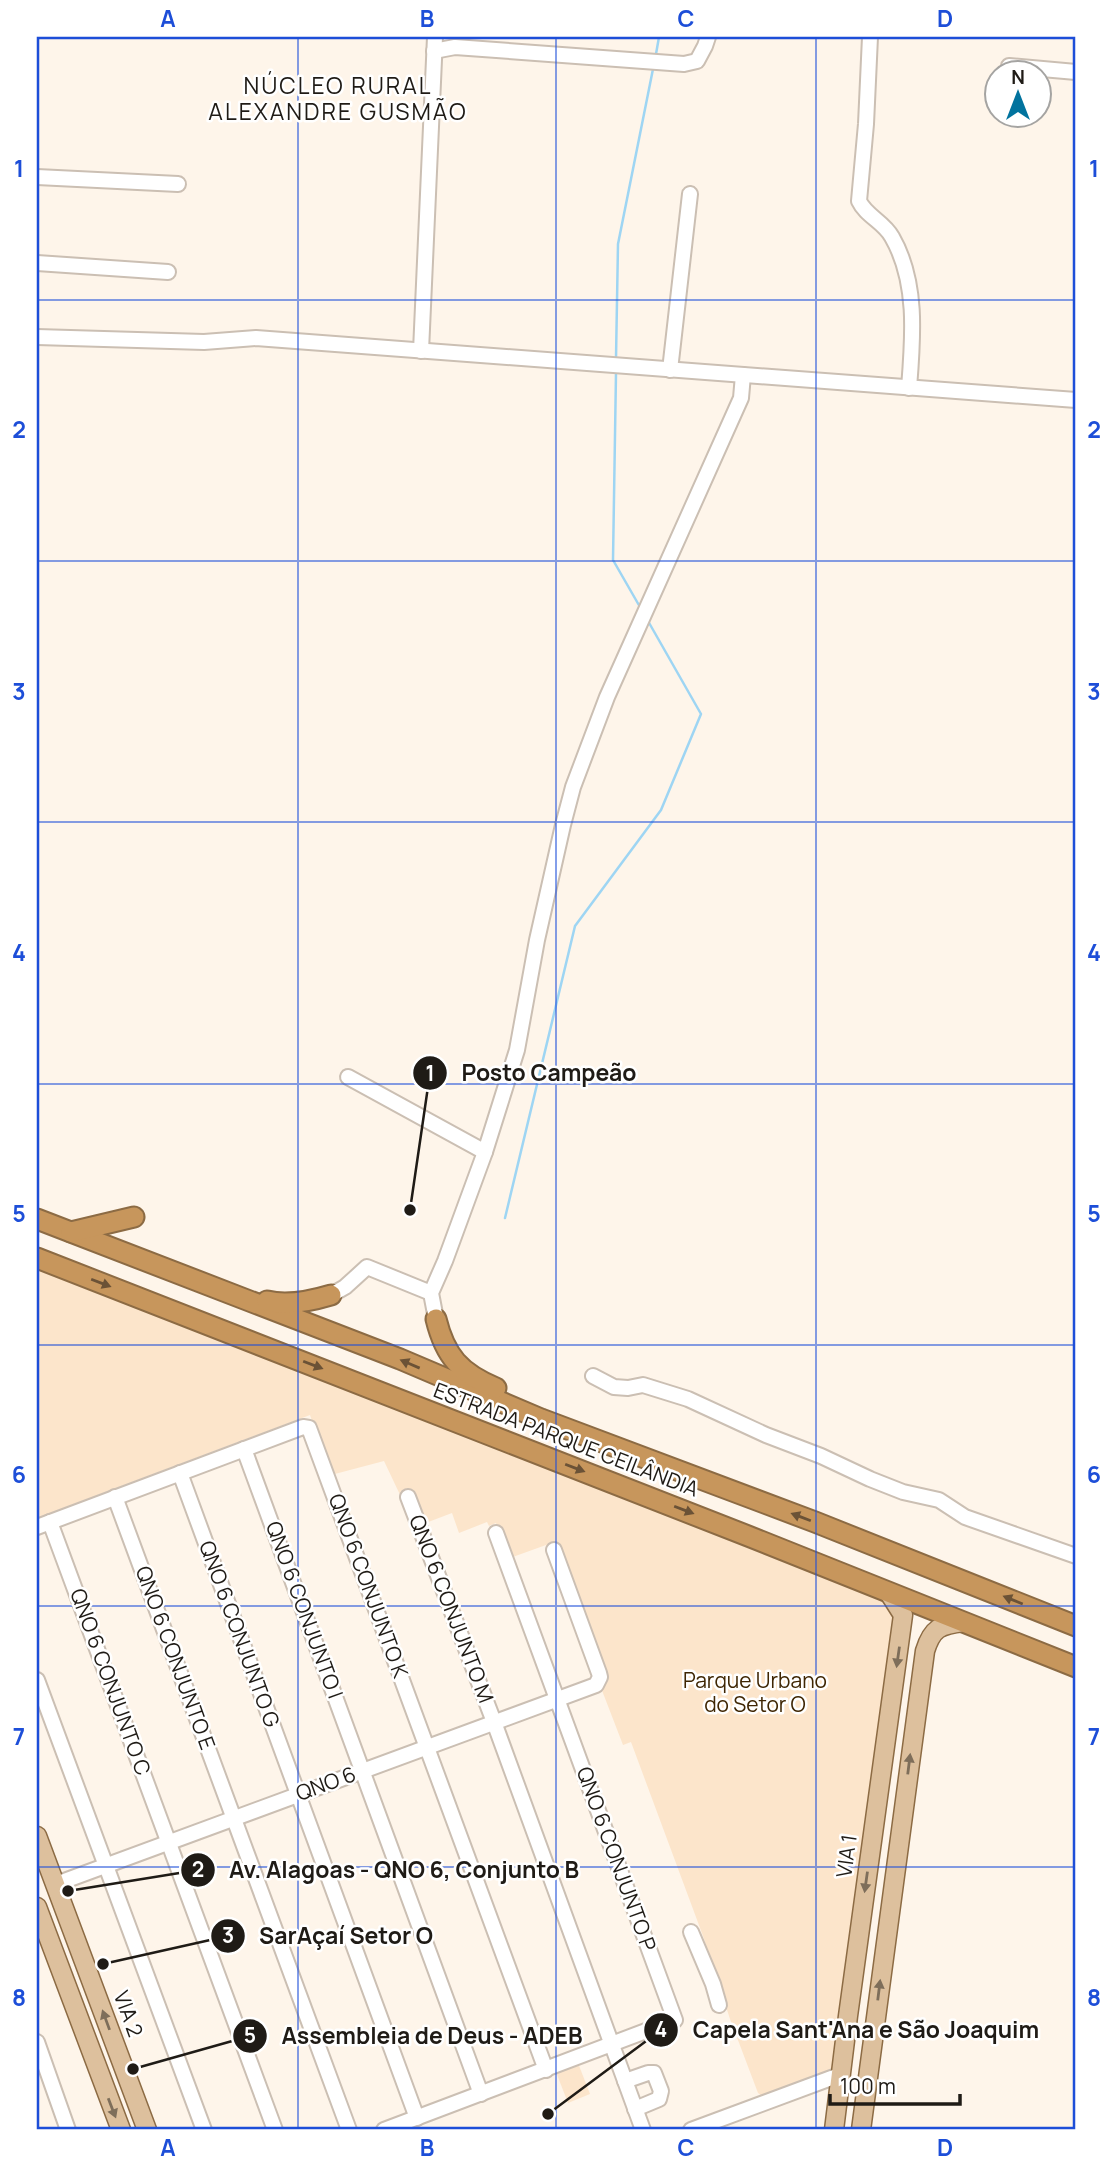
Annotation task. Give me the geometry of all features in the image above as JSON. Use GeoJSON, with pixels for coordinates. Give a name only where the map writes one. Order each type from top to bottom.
{"type":"FeatureCollection","features":[{"type":"Feature","properties":{"kind":"highway"},"geometry":{"type":"LineString","coordinates":[[69,1233],[134,1217]]}},
{"type":"Feature","properties":{"kind":"highway","name":"ESTRADA PARQUE CEILÂNDIA"},"geometry":{"type":"LineString","coordinates":[[37,1219],[400,1359],[541,1419],[815,1522],[1076,1626]]}},
{"type":"Feature","properties":{"kind":"highway","name":"ESTRADA PARQUE CEILÂNDIA"},"geometry":{"type":"LineString","coordinates":[[37,1258],[1076,1667]]}},
{"type":"Feature","properties":{"kind":"highway"},"geometry":{"type":"LineString","coordinates":[[218,1288],[276,1303],[312,1300],[331,1295]]}},
{"type":"Feature","properties":{"kind":"highway"},"geometry":{"type":"LineString","coordinates":[[436,1320],[441,1341],[451,1357],[466,1371],[486,1384],[583,1427],[598,1441]]}},
{"type":"Feature","properties":{"kind":"highway"},"geometry":{"type":"LineString","coordinates":[[529,1450],[526,1430],[529,1425],[541,1419]]}},
{"type":"Feature","properties":{"kind":"main road","name":"VIA 1"},"geometry":{"type":"LineString","coordinates":[[834,2130],[903,1615],[889,1593]]}},
{"type":"Feature","properties":{"kind":"main road"},"geometry":{"type":"LineString","coordinates":[[861,2130],[925,1651],[929,1638],[937,1629],[962,1622]]}},
{"type":"Feature","properties":{"kind":"main road","name":"VIA 2"},"geometry":{"type":"LineString","coordinates":[[37,1836],[147,2130]]}},
{"type":"Feature","properties":{"kind":"main road"},"geometry":{"type":"LineString","coordinates":[[37,1907],[121,2130]]}},
{"type":"Feature","properties":{"kind":"main road"},"geometry":{"type":"LineString","coordinates":[[859,1936],[872,1932],[886,1941]]}},
{"type":"Feature","properties":{"kind":"main road"},"geometry":{"type":"LineString","coordinates":[[91,2050],[105,2052],[115,2045]]}},
{"type":"Feature","properties":{"kind":"main road"},"geometry":{"type":"LineString","coordinates":[[101,2077],[102,2069],[110,2065],[125,2070]]}},
{"type":"Feature","properties":{"kind":"street"},"geometry":{"type":"LineString","coordinates":[[421,351],[435,44],[684,64],[697,61],[708,37]]}},
{"type":"Feature","properties":{"kind":"street"},"geometry":{"type":"LineString","coordinates":[[870,37],[859,201],[890,233],[902,254],[911,295],[913,338],[909,388]]}},
{"type":"Feature","properties":{"kind":"street"},"geometry":{"type":"LineString","coordinates":[[1054,70],[1076,72]]}},
{"type":"Feature","properties":{"kind":"street"},"geometry":{"type":"LineString","coordinates":[[37,177],[178,184]]}},
{"type":"Feature","properties":{"kind":"street"},"geometry":{"type":"LineString","coordinates":[[670,370],[690,194]]}},
{"type":"Feature","properties":{"kind":"street"},"geometry":{"type":"LineString","coordinates":[[37,263],[168,272]]}},
{"type":"Feature","properties":{"kind":"street"},"geometry":{"type":"LineString","coordinates":[[37,337],[204,342],[256,338],[1076,400]]}},
{"type":"Feature","properties":{"kind":"street"},"geometry":{"type":"LineString","coordinates":[[436,1320],[431,1293],[485,1152],[517,1050],[537,940],[573,788],[607,697],[741,398],[743,375]]}},
{"type":"Feature","properties":{"kind":"street"},"geometry":{"type":"LineString","coordinates":[[348,1077],[485,1152]]}},
{"type":"Feature","properties":{"kind":"street"},"geometry":{"type":"LineString","coordinates":[[331,1295],[345,1287],[367,1267],[431,1293]]}},
{"type":"Feature","properties":{"kind":"street"},"geometry":{"type":"LineString","coordinates":[[593,1376],[614,1387],[643,1385],[688,1399],[870,1479],[903,1492],[939,1500],[965,1517],[1076,1556]]}},
{"type":"Feature","properties":{"kind":"street","name":"QNO 6 CONJUNTO K"},"geometry":{"type":"LineString","coordinates":[[244,1449],[306,1427],[311,1431],[546,2070]]}},
{"type":"Feature","properties":{"kind":"street"},"geometry":{"type":"LineString","coordinates":[[43,1525],[244,1449]]}},
{"type":"Feature","properties":{"kind":"street","name":"QNO 6 CONJUNTO I"},"geometry":{"type":"LineString","coordinates":[[244,1449],[481,2094]]}},
{"type":"Feature","properties":{"kind":"street","name":"QNO 6 CONJUNTO G"},"geometry":{"type":"LineString","coordinates":[[180,1473],[417,2118]]}},
{"type":"Feature","properties":{"kind":"street","name":"QNO 6 CONJUNTO E"},"geometry":{"type":"LineString","coordinates":[[115,1497],[349,2130]]}},
{"type":"Feature","properties":{"kind":"street","name":"QNO 6 CONJUNTO M"},"geometry":{"type":"LineString","coordinates":[[408,1497],[494,1722],[643,2130]]}},
{"type":"Feature","properties":{"kind":"street","name":"QNO 6 CONJUNTO C"},"geometry":{"type":"LineString","coordinates":[[43,1525],[169,1843],[275,2130]]}},
{"type":"Feature","properties":{"kind":"street","name":"QNO 6 CONJUNTO P"},"geometry":{"type":"LineString","coordinates":[[496,1532],[675,2020],[613,2044]]}},
{"type":"Feature","properties":{"kind":"street","name":"QNO 6"},"geometry":{"type":"LineString","coordinates":[[56,1884],[596,1685],[599,1673],[554,1550]]}},
{"type":"Feature","properties":{"kind":"street"},"geometry":{"type":"LineString","coordinates":[[37,1680],[204,2130]]}},
{"type":"Feature","properties":{"kind":"street"},"geometry":{"type":"LineString","coordinates":[[691,1932],[719,2005]]}},
{"type":"Feature","properties":{"kind":"street"},"geometry":{"type":"LineString","coordinates":[[37,2042],[68,2130]]}},
{"type":"Feature","properties":{"kind":"street"},"geometry":{"type":"LineString","coordinates":[[384,2130],[613,2044]]}},
{"type":"Feature","properties":{"kind":"street"},"geometry":{"type":"LineString","coordinates":[[625,2081],[654,2073],[661,2091],[659,2099],[635,2109]]}},
{"type":"Feature","properties":{"kind":"street"},"geometry":{"type":"LineString","coordinates":[[691,2130],[715,2126],[842,2074]]}},
{"type":"Feature","properties":{"kind":"green space","name":"Parque Urbano do Setor O"},"geometry":{"type":"Polygon","coordinates":[[[37,1265],[885,1600],[898,1614],[835,2071],[762,2096],[758,2093],[631,1742],[623,1745],[546,1545],[510,1558],[496,1523],[489,1526],[487,1522],[459,1533],[452,1513],[423,1524],[402,1499],[384,1461],[331,1475],[310,1415],[37,1518],[37,1265]]]}},
{"type":"Feature","properties":{"kind":"green space"},"geometry":{"type":"Polygon","coordinates":[[[578,2063],[590,2094],[568,2103],[556,2072],[578,2063]]]}},
{"type":"Feature","properties":{"kind":"waterway"},"geometry":{"type":"LineString","coordinates":[[656,54],[659,37]]}},
{"type":"Feature","properties":{"kind":"waterway"},"geometry":{"type":"LineString","coordinates":[[616,358],[618,244],[653,69]]}},
{"type":"Feature","properties":{"kind":"waterway"},"geometry":{"type":"LineString","coordinates":[[616,373],[613,560],[640,607]]}},
{"type":"Feature","properties":{"kind":"waterway"},"geometry":{"type":"LineString","coordinates":[[505,1218],[575,926],[661,810],[701,714],[648,621]]}},
{"type":"Feature","properties":{"kind":"place","name":"Posto Campeão"},"geometry":{"type":"Point","coordinates":[410,1210]}},
{"type":"Feature","properties":{"kind":"place","name":"Av. Alagoas - QNO 6, Conjunto B"},"geometry":{"type":"Point","coordinates":[68,1891]}},
{"type":"Feature","properties":{"kind":"place","name":"SarAçaí Setor O"},"geometry":{"type":"Point","coordinates":[103,1964]}},
{"type":"Feature","properties":{"kind":"place","name":"Assembleia de Deus - ADEB"},"geometry":{"type":"Point","coordinates":[133,2069]}},
{"type":"Feature","properties":{"kind":"place","name":"Capela Sant'Ana e São Joaquim"},"geometry":{"type":"Point","coordinates":[548,2114]}},
{"type":"Feature","properties":{"kind":"district","name":"NÚCLEO RURAL ALEXANDRE GUSMÃO"},"geometry":{"type":"Point","coordinates":[338,99]}}]}
